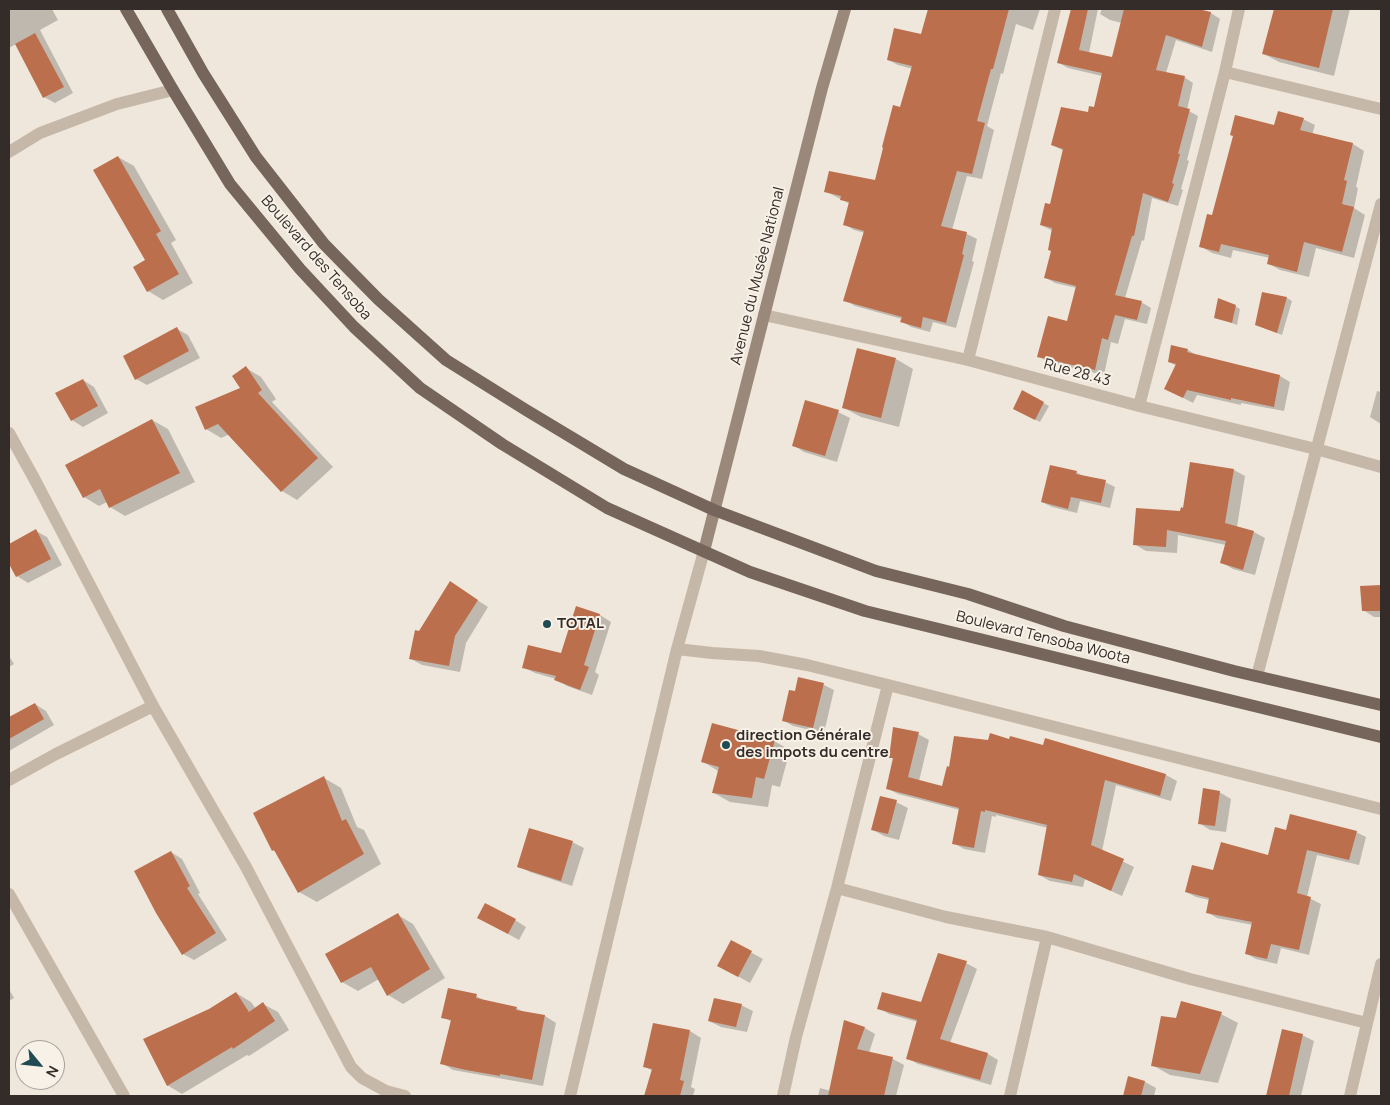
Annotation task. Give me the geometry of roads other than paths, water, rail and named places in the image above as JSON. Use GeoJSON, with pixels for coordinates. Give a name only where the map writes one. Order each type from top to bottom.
{"type":"FeatureCollection","features":[{"type":"Feature","properties":{"kind":"main road","name":"Boulevard des Tensoba"},"geometry":{"type":"LineString","coordinates":[[126,9],[172,90],[230,184],[300,269],[354,327],[420,388],[502,444],[607,508],[704,551]]}},
{"type":"Feature","properties":{"kind":"main road","name":"Boulevard des Tensoba"},"geometry":{"type":"LineString","coordinates":[[167,9],[203,73],[256,157],[324,244],[378,299],[446,360],[624,468],[714,510]]}},
{"type":"Feature","properties":{"kind":"main road","name":"Boulevard Tensoba Woota"},"geometry":{"type":"LineString","coordinates":[[714,510],[876,571],[968,594],[1064,626],[1234,671],[1381,705]]}},
{"type":"Feature","properties":{"kind":"main road","name":"Boulevard Tensoba Woota"},"geometry":{"type":"LineString","coordinates":[[704,551],[750,572],[865,611],[1381,737]]}},
{"type":"Feature","properties":{"kind":"street","name":"Avenue du Musée National"},"geometry":{"type":"LineString","coordinates":[[704,551],[822,88],[845,9]]}},
{"type":"Feature","properties":{"kind":"street"},"geometry":{"type":"LineString","coordinates":[[968,360],[1055,9]]}},
{"type":"Feature","properties":{"kind":"street"},"geometry":{"type":"LineString","coordinates":[[1139,406],[1225,72],[1239,9]]}},
{"type":"Feature","properties":{"kind":"street"},"geometry":{"type":"LineString","coordinates":[[1225,72],[1381,109]]}},
{"type":"Feature","properties":{"kind":"street"},"geometry":{"type":"LineString","coordinates":[[9,152],[40,133],[117,104],[172,90]]}},
{"type":"Feature","properties":{"kind":"street"},"geometry":{"type":"LineString","coordinates":[[1257,676],[1381,204]]}},
{"type":"Feature","properties":{"kind":"street","name":"Rue 28.43"},"geometry":{"type":"LineString","coordinates":[[764,315],[968,360],[1139,406],[1316,449],[1381,467]]}},
{"type":"Feature","properties":{"kind":"street"},"geometry":{"type":"LineString","coordinates":[[9,433],[153,706],[246,867],[351,1067],[362,1078],[386,1091],[406,1096]]}},
{"type":"Feature","properties":{"kind":"street"},"geometry":{"type":"LineString","coordinates":[[570,1096],[677,649],[704,551]]}},
{"type":"Feature","properties":{"kind":"street"},"geometry":{"type":"LineString","coordinates":[[677,649],[759,656],[807,665],[1381,809]]}},
{"type":"Feature","properties":{"kind":"street"},"geometry":{"type":"LineString","coordinates":[[782,1096],[888,685]]}},
{"type":"Feature","properties":{"kind":"street"},"geometry":{"type":"LineString","coordinates":[[9,780],[56,754],[153,706]]}},
{"type":"Feature","properties":{"kind":"street"},"geometry":{"type":"LineString","coordinates":[[837,888],[946,916],[1047,937],[1190,979],[1367,1023]]}},
{"type":"Feature","properties":{"kind":"street"},"geometry":{"type":"LineString","coordinates":[[9,894],[124,1096]]}},
{"type":"Feature","properties":{"kind":"street"},"geometry":{"type":"LineString","coordinates":[[1010,1096],[1047,937]]}},
{"type":"Feature","properties":{"kind":"street"},"geometry":{"type":"LineString","coordinates":[[1350,1096],[1381,964]]}},
{"type":"Feature","properties":{"kind":"place","name":"TOTAL"},"geometry":{"type":"Point","coordinates":[547,624]}},
{"type":"Feature","properties":{"kind":"place","name":"direction Générale des impots du centre"},"geometry":{"type":"Point","coordinates":[726,745]}}]}
